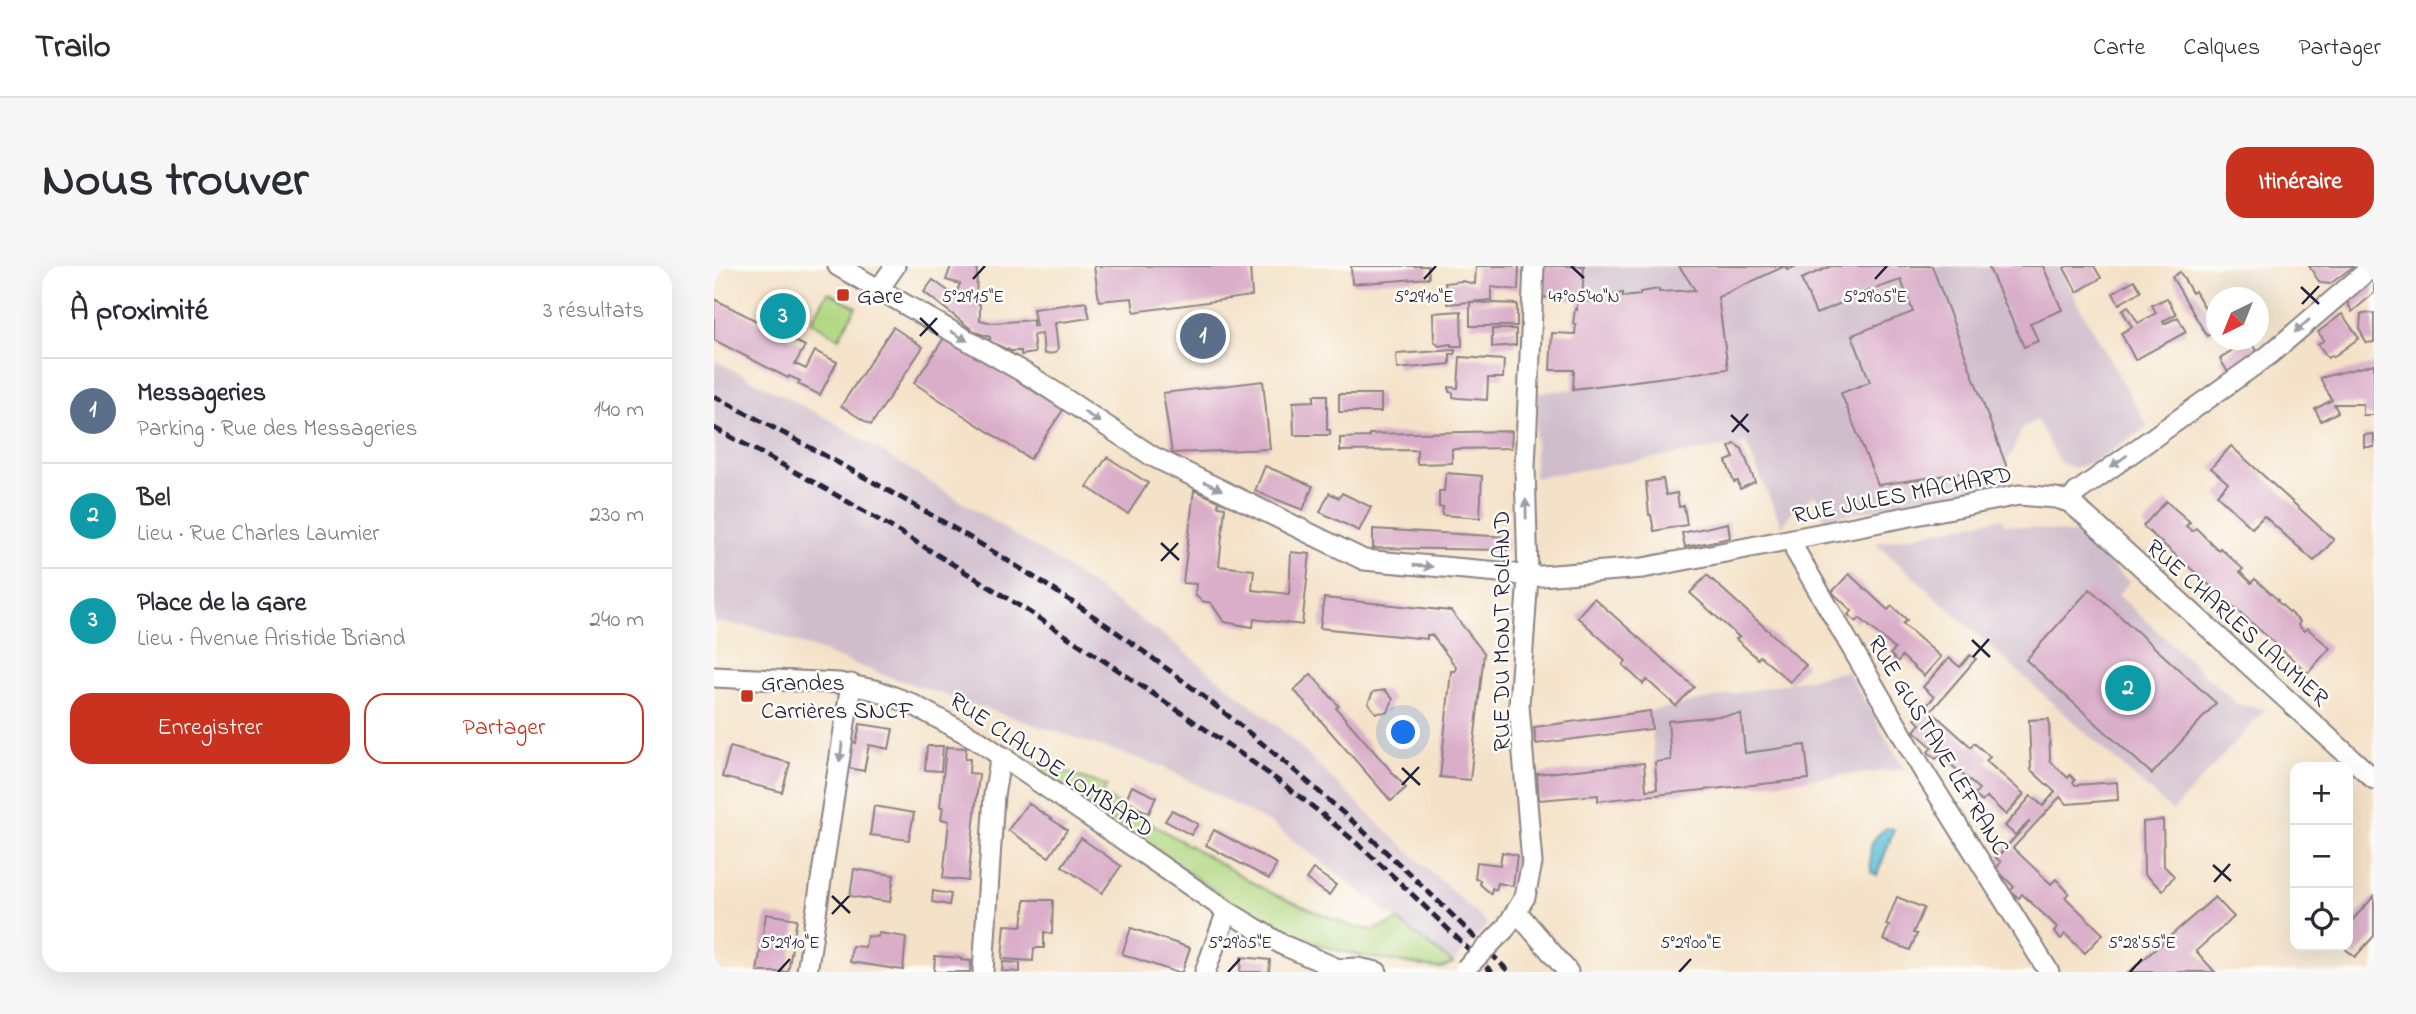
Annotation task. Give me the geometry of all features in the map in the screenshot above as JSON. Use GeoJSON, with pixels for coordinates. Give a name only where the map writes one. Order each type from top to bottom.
{"type":"FeatureCollection","features":[{"type":"Feature","properties":{"kind":"street","name":"RUE JULES MACHARD"},"geometry":{"type":"LineString","coordinates":[[838,266],[1035,379],[1152,456],[1364,560],[1510,573],[1528,577],[1643,568],[2019,495],[2044,496],[2069,502]]}},
{"type":"Feature","properties":{"kind":"street"},"geometry":{"type":"LineString","coordinates":[[879,289],[895,266]]}},
{"type":"Feature","properties":{"kind":"street","name":"RUE DU MONT ROLAND"},"geometry":{"type":"LineString","coordinates":[[1464,971],[1505,929],[1517,912],[1525,897],[1532,863],[1519,705],[1528,577],[1525,467],[1534,266]]}},
{"type":"Feature","properties":{"kind":"street"},"geometry":{"type":"LineString","coordinates":[[2069,502],[2077,492],[2269,355],[2373,266]]}},
{"type":"Feature","properties":{"kind":"street","name":"RUE CHARLES LAUMIER"},"geometry":{"type":"LineString","coordinates":[[2069,502],[2374,779]]}},
{"type":"Feature","properties":{"kind":"street","name":"RUE GUSTAVE LEFRANC"},"geometry":{"type":"LineString","coordinates":[[1793,539],[1796,552],[1924,772],[2049,972]]}},
{"type":"Feature","properties":{"kind":"street","name":"RUE CLAUDE LOMBARD"},"geometry":{"type":"LineString","coordinates":[[714,677],[851,684],[886,693],[923,709],[1004,757],[1227,911],[1283,946],[1339,971],[1358,968],[1377,972]]}},
{"type":"Feature","properties":{"kind":"street"},"geometry":{"type":"LineString","coordinates":[[807,972],[851,684]]}},
{"type":"Feature","properties":{"kind":"street"},"geometry":{"type":"LineString","coordinates":[[983,972],[994,795],[999,767],[1004,757]]}},
{"type":"Feature","properties":{"kind":"street"},"geometry":{"type":"LineString","coordinates":[[1205,972],[1227,911]]}},
{"type":"Feature","properties":{"kind":"street"},"geometry":{"type":"LineString","coordinates":[[1517,912],[1568,972]]}},
{"type":"Feature","properties":{"kind":"shaded area"},"geometry":{"type":"Polygon","coordinates":[[[1542,266],[2057,266],[2148,427],[2091,463],[2073,468],[2059,462],[2037,420],[2023,427],[2003,473],[1996,472],[1989,487],[1824,519],[1815,495],[1794,508],[1782,527],[1746,443],[1534,478],[1537,393],[1573,389],[1576,324],[1573,324],[1577,309],[1577,300],[1541,297],[1542,266]]]}},
{"type":"Feature","properties":{"kind":"shaded area"},"geometry":{"type":"Polygon","coordinates":[[[714,360],[834,422],[1060,563],[1171,641],[1281,729],[1488,924],[1453,963],[1273,825],[1163,767],[881,674],[759,628],[714,622],[714,360]]]}},
{"type":"Feature","properties":{"kind":"shaded area"},"geometry":{"type":"Polygon","coordinates":[[[2002,518],[2004,524],[2075,534],[2129,582],[2118,595],[2237,704],[2266,709],[2172,811],[1876,543],[2002,518]]]}},
{"type":"Feature","properties":{"kind":"shaded area"},"geometry":{"type":"Polygon","coordinates":[[[1847,671],[1904,769],[1658,795],[1650,711],[1847,671]]]}},
{"type":"Feature","properties":{"kind":"green space"},"geometry":{"type":"Polygon","coordinates":[[[828,292],[856,307],[839,338],[811,322],[828,292]]]}},
{"type":"Feature","properties":{"kind":"green space"},"geometry":{"type":"Polygon","coordinates":[[[1032,761],[1107,786],[1102,795],[1271,893],[1353,927],[1374,930],[1398,921],[1453,963],[1436,968],[1361,955],[1317,944],[1276,927],[1237,906],[1029,764],[1032,761]]]}},
{"type":"Feature","properties":{"kind":"water"},"geometry":{"type":"Polygon","coordinates":[[[1886,828],[1894,829],[1877,875],[1871,872],[1871,847],[1886,828]]]}},
{"type":"Feature","properties":{"kind":"building"},"geometry":{"type":"Polygon","coordinates":[[[951,266],[977,266],[976,303],[980,304],[980,320],[992,323],[1033,320],[1033,326],[1036,326],[1033,309],[1086,302],[1090,318],[1055,323],[1058,349],[1055,353],[1044,354],[1042,334],[1033,335],[1035,353],[1021,355],[1021,351],[1011,351],[990,342],[990,337],[975,332],[924,292],[933,280],[955,296],[960,284],[946,280],[951,266]]]}},
{"type":"Feature","properties":{"kind":"building"},"geometry":{"type":"Polygon","coordinates":[[[1094,266],[1250,266],[1252,296],[1134,312],[1132,298],[1099,301],[1094,266]]]}},
{"type":"Feature","properties":{"kind":"building"},"geometry":{"type":"Polygon","coordinates":[[[1351,266],[1428,266],[1429,278],[1352,284],[1351,266]]]}},
{"type":"Feature","properties":{"kind":"building"},"geometry":{"type":"Polygon","coordinates":[[[1476,266],[1519,266],[1518,290],[1491,287],[1491,300],[1448,304],[1445,283],[1462,281],[1475,284],[1476,266]]]}},
{"type":"Feature","properties":{"kind":"building"},"geometry":{"type":"Polygon","coordinates":[[[1542,266],[1584,266],[1582,302],[1623,293],[1623,297],[1640,295],[1640,292],[1659,289],[1659,292],[1695,290],[1679,266],[1785,266],[1718,297],[1728,369],[1573,389],[1574,370],[1550,370],[1552,333],[1575,334],[1576,324],[1573,324],[1577,300],[1541,297],[1542,266]]]}},
{"type":"Feature","properties":{"kind":"building"},"geometry":{"type":"Polygon","coordinates":[[[1831,266],[1932,266],[2006,465],[2003,473],[1991,471],[1976,477],[1974,471],[1878,485],[1841,393],[1870,382],[1852,335],[1913,312],[1901,280],[1816,314],[1801,279],[1831,266]]]}},
{"type":"Feature","properties":{"kind":"building"},"geometry":{"type":"Polygon","coordinates":[[[1988,266],[2043,266],[2062,310],[2030,323],[2038,341],[2024,347],[1988,266]]]}},
{"type":"Feature","properties":{"kind":"building"},"geometry":{"type":"Polygon","coordinates":[[[2094,266],[2101,278],[2077,292],[2064,268],[2094,266]]]}},
{"type":"Feature","properties":{"kind":"building"},"geometry":{"type":"Polygon","coordinates":[[[2309,266],[2354,266],[2330,284],[2320,283],[2309,266]]]}},
{"type":"Feature","properties":{"kind":"building"},"geometry":{"type":"Polygon","coordinates":[[[2180,272],[2192,293],[2195,291],[2206,310],[2206,334],[2172,277],[2180,272]]]}},
{"type":"Feature","properties":{"kind":"building"},"geometry":{"type":"Polygon","coordinates":[[[2374,275],[2374,293],[2352,312],[2346,299],[2374,275]]]}},
{"type":"Feature","properties":{"kind":"building"},"geometry":{"type":"Polygon","coordinates":[[[2134,280],[2141,291],[2119,304],[2113,293],[2134,280]]]}},
{"type":"Feature","properties":{"kind":"building"},"geometry":{"type":"Polygon","coordinates":[[[2167,298],[2176,314],[2163,321],[2164,324],[2178,317],[2186,332],[2135,360],[2121,333],[2132,327],[2122,310],[2128,306],[2138,323],[2156,313],[2152,305],[2167,298]]]}},
{"type":"Feature","properties":{"kind":"building"},"geometry":{"type":"Polygon","coordinates":[[[714,299],[805,346],[795,364],[806,369],[815,351],[837,362],[820,395],[798,384],[800,381],[789,376],[788,378],[714,340],[714,299]]]}},
{"type":"Feature","properties":{"kind":"building"},"geometry":{"type":"Polygon","coordinates":[[[1470,302],[1517,304],[1517,326],[1470,326],[1470,302]]]}},
{"type":"Feature","properties":{"kind":"building"},"geometry":{"type":"Polygon","coordinates":[[[1461,311],[1462,346],[1439,346],[1434,341],[1433,313],[1461,311]]]}},
{"type":"Feature","properties":{"kind":"building"},"geometry":{"type":"Polygon","coordinates":[[[2374,313],[2374,342],[2366,343],[2360,330],[2361,314],[2374,313]]]}},
{"type":"Feature","properties":{"kind":"building"},"geometry":{"type":"Polygon","coordinates":[[[2342,314],[2359,338],[2328,358],[2318,344],[2324,340],[2318,332],[2342,314]]]}},
{"type":"Feature","properties":{"kind":"building"},"geometry":{"type":"Polygon","coordinates":[[[893,327],[923,347],[871,425],[841,406],[893,327]]]}},
{"type":"Feature","properties":{"kind":"building"},"geometry":{"type":"Polygon","coordinates":[[[1492,329],[1516,329],[1516,345],[1492,347],[1492,329]]]}},
{"type":"Feature","properties":{"kind":"building"},"geometry":{"type":"Polygon","coordinates":[[[946,335],[1063,410],[1030,459],[914,383],[946,335]]]}},
{"type":"Feature","properties":{"kind":"building"},"geometry":{"type":"Polygon","coordinates":[[[1455,350],[1455,354],[1450,354],[1450,364],[1397,369],[1396,354],[1455,350]]]}},
{"type":"Feature","properties":{"kind":"building"},"geometry":{"type":"Polygon","coordinates":[[[2232,350],[2257,352],[2229,374],[2220,359],[2232,350]]]}},
{"type":"Feature","properties":{"kind":"building"},"geometry":{"type":"Polygon","coordinates":[[[1460,357],[1504,360],[1503,378],[1488,378],[1487,400],[1453,397],[1453,393],[1449,392],[1449,387],[1458,388],[1460,357]]]}},
{"type":"Feature","properties":{"kind":"building"},"geometry":{"type":"Polygon","coordinates":[[[2374,364],[2374,415],[2363,415],[2363,404],[2334,404],[2338,412],[2321,421],[2315,409],[2332,400],[2320,378],[2374,364]]]}},
{"type":"Feature","properties":{"kind":"building"},"geometry":{"type":"Polygon","coordinates":[[[1263,381],[1270,449],[1172,453],[1163,393],[1263,381]]]}},
{"type":"Feature","properties":{"kind":"building"},"geometry":{"type":"Polygon","coordinates":[[[1339,394],[1381,394],[1381,412],[1339,412],[1339,394]]]}},
{"type":"Feature","properties":{"kind":"building"},"geometry":{"type":"Polygon","coordinates":[[[1314,395],[1327,395],[1327,430],[1330,430],[1330,435],[1294,435],[1293,402],[1314,401],[1314,395]]]}},
{"type":"Feature","properties":{"kind":"building"},"geometry":{"type":"Polygon","coordinates":[[[1512,431],[1511,448],[1452,449],[1452,463],[1417,464],[1417,450],[1340,451],[1340,438],[1369,437],[1369,434],[1512,431]]]}},
{"type":"Feature","properties":{"kind":"building"},"geometry":{"type":"Polygon","coordinates":[[[2374,434],[2374,447],[2364,447],[2364,435],[2374,434]]]}},
{"type":"Feature","properties":{"kind":"building"},"geometry":{"type":"Polygon","coordinates":[[[1735,444],[1742,449],[1755,482],[1740,489],[1738,481],[1734,482],[1726,461],[1734,458],[1729,447],[1735,444]]]}},
{"type":"Feature","properties":{"kind":"building"},"geometry":{"type":"Polygon","coordinates":[[[2231,446],[2334,540],[2314,561],[2264,516],[2252,528],[2217,495],[2228,483],[2211,468],[2231,446]]]}},
{"type":"Feature","properties":{"kind":"building"},"geometry":{"type":"Polygon","coordinates":[[[1107,457],[1148,483],[1128,514],[1087,487],[1107,457]]]}},
{"type":"Feature","properties":{"kind":"building"},"geometry":{"type":"Polygon","coordinates":[[[1265,466],[1313,486],[1303,510],[1255,491],[1265,466]]]}},
{"type":"Feature","properties":{"kind":"building"},"geometry":{"type":"Polygon","coordinates":[[[1446,473],[1482,476],[1480,518],[1442,515],[1439,491],[1444,491],[1446,473]]]}},
{"type":"Feature","properties":{"kind":"building"},"geometry":{"type":"Polygon","coordinates":[[[1663,479],[1666,495],[1677,493],[1679,507],[1684,506],[1687,525],[1654,531],[1649,515],[1646,482],[1663,479]]]}},
{"type":"Feature","properties":{"kind":"building"},"geometry":{"type":"Polygon","coordinates":[[[1194,490],[1219,501],[1218,506],[1225,507],[1219,566],[1254,570],[1252,590],[1289,594],[1291,552],[1310,554],[1302,625],[1254,619],[1253,627],[1224,622],[1211,603],[1202,601],[1195,595],[1196,584],[1183,583],[1194,490]]]}},
{"type":"Feature","properties":{"kind":"building"},"geometry":{"type":"Polygon","coordinates":[[[1329,493],[1339,498],[1342,493],[1371,507],[1359,531],[1320,512],[1329,493]]]}},
{"type":"Feature","properties":{"kind":"building"},"geometry":{"type":"Polygon","coordinates":[[[2166,501],[2190,522],[2186,526],[2192,531],[2196,528],[2218,550],[2220,548],[2243,569],[2240,572],[2251,583],[2255,579],[2300,622],[2298,625],[2304,631],[2307,628],[2330,648],[2308,673],[2143,526],[2166,501]]]}},
{"type":"Feature","properties":{"kind":"building"},"geometry":{"type":"Polygon","coordinates":[[[1728,523],[1730,538],[1685,547],[1682,533],[1728,523]]]}},
{"type":"Feature","properties":{"kind":"building"},"geometry":{"type":"Polygon","coordinates":[[[1373,529],[1508,537],[1507,550],[1373,548],[1373,529]]]}},
{"type":"Feature","properties":{"kind":"building"},"geometry":{"type":"Polygon","coordinates":[[[1849,574],[1888,610],[1892,606],[1907,620],[1903,624],[1941,657],[1924,676],[1902,656],[1898,662],[1890,654],[1895,649],[1860,618],[1856,622],[1848,615],[1852,611],[1832,592],[1849,574]]]}},
{"type":"Feature","properties":{"kind":"building"},"geometry":{"type":"Polygon","coordinates":[[[1707,575],[1806,665],[1790,682],[1760,656],[1758,659],[1736,639],[1739,637],[1690,593],[1707,575]]]}},
{"type":"Feature","properties":{"kind":"building"},"geometry":{"type":"Polygon","coordinates":[[[2090,589],[2216,703],[2152,774],[2026,660],[2090,589]]]}},
{"type":"Feature","properties":{"kind":"building"},"geometry":{"type":"Polygon","coordinates":[[[1324,598],[1451,611],[1484,653],[1470,780],[1440,777],[1451,671],[1455,671],[1456,667],[1432,635],[1427,635],[1427,639],[1320,628],[1324,598]]]}},
{"type":"Feature","properties":{"kind":"building"},"geometry":{"type":"Polygon","coordinates":[[[1594,598],[1694,687],[1676,706],[1647,680],[1643,684],[1623,665],[1626,661],[1577,617],[1594,598]]]}},
{"type":"Feature","properties":{"kind":"building"},"geometry":{"type":"Polygon","coordinates":[[[1970,655],[1976,659],[1931,711],[1971,747],[1974,743],[1990,757],[1986,761],[2024,794],[2006,815],[1987,797],[1982,802],[1974,795],[1979,789],[1940,755],[1936,759],[1928,752],[1932,747],[1914,731],[1920,724],[1915,719],[1934,697],[1923,687],[1949,658],[1960,667],[1970,655]]]}},
{"type":"Feature","properties":{"kind":"building"},"geometry":{"type":"Polygon","coordinates":[[[1311,674],[1339,706],[1336,708],[1406,788],[1391,801],[1294,690],[1311,674]]]}},
{"type":"Feature","properties":{"kind":"building"},"geometry":{"type":"Polygon","coordinates":[[[1385,690],[1393,699],[1388,712],[1376,713],[1368,703],[1373,692],[1385,690]]]}},
{"type":"Feature","properties":{"kind":"building"},"geometry":{"type":"Polygon","coordinates":[[[1650,711],[1652,729],[1536,744],[1534,727],[1650,711]]]}},
{"type":"Feature","properties":{"kind":"building"},"geometry":{"type":"Polygon","coordinates":[[[1741,714],[1745,753],[1805,745],[1809,779],[1598,801],[1598,795],[1539,800],[1537,774],[1644,763],[1646,790],[1657,789],[1655,762],[1671,760],[1668,721],[1741,714]]]}},
{"type":"Feature","properties":{"kind":"building"},"geometry":{"type":"Polygon","coordinates":[[[2049,719],[2050,761],[2068,778],[2070,775],[2075,780],[2075,785],[2117,782],[2118,800],[2067,804],[2060,797],[2013,848],[2051,884],[2056,879],[2069,893],[2065,897],[2103,934],[2085,953],[2065,934],[2061,939],[2054,932],[2057,927],[2022,894],[2019,898],[2010,891],[2014,887],[1996,869],[2001,862],[1996,858],[2030,821],[2015,835],[2005,826],[2031,796],[2043,806],[2055,792],[2031,770],[2029,720],[2049,719]]]}},
{"type":"Feature","properties":{"kind":"building"},"geometry":{"type":"Polygon","coordinates":[[[860,724],[893,729],[889,749],[869,745],[864,771],[849,768],[852,742],[856,743],[860,724]]]}},
{"type":"Feature","properties":{"kind":"building"},"geometry":{"type":"Polygon","coordinates":[[[927,746],[943,746],[941,771],[925,770],[927,746]]]}},
{"type":"Feature","properties":{"kind":"building"},"geometry":{"type":"Polygon","coordinates":[[[730,747],[790,763],[782,792],[722,777],[730,747]]]}},
{"type":"Feature","properties":{"kind":"building"},"geometry":{"type":"Polygon","coordinates":[[[946,747],[966,748],[965,759],[970,759],[969,773],[979,774],[968,881],[943,878],[949,821],[941,819],[943,807],[940,807],[946,747]]]}},
{"type":"Feature","properties":{"kind":"building"},"geometry":{"type":"Polygon","coordinates":[[[1132,786],[1156,797],[1149,813],[1125,802],[1132,786]]]}},
{"type":"Feature","properties":{"kind":"building"},"geometry":{"type":"Polygon","coordinates":[[[1028,803],[1067,830],[1049,857],[1008,830],[1028,803]]]}},
{"type":"Feature","properties":{"kind":"building"},"geometry":{"type":"Polygon","coordinates":[[[874,806],[914,813],[909,840],[870,835],[874,806]]]}},
{"type":"Feature","properties":{"kind":"building"},"geometry":{"type":"Polygon","coordinates":[[[1172,810],[1198,824],[1191,835],[1165,821],[1172,810]]]}},
{"type":"Feature","properties":{"kind":"building"},"geometry":{"type":"Polygon","coordinates":[[[2163,820],[2164,866],[2174,876],[2163,890],[2144,874],[2143,822],[2163,820]]]}},
{"type":"Feature","properties":{"kind":"building"},"geometry":{"type":"Polygon","coordinates":[[[1214,830],[1277,864],[1269,879],[1206,845],[1214,830]]]}},
{"type":"Feature","properties":{"kind":"building"},"geometry":{"type":"Polygon","coordinates":[[[1081,838],[1121,866],[1102,893],[1062,866],[1081,838]]]}},
{"type":"Feature","properties":{"kind":"building"},"geometry":{"type":"Polygon","coordinates":[[[1502,852],[1517,855],[1513,886],[1498,883],[1496,890],[1492,888],[1491,894],[1480,884],[1480,880],[1475,879],[1477,862],[1500,865],[1502,852]]]}},
{"type":"Feature","properties":{"kind":"building"},"geometry":{"type":"Polygon","coordinates":[[[854,869],[894,875],[890,902],[850,896],[854,869]]]}},
{"type":"Feature","properties":{"kind":"building"},"geometry":{"type":"Polygon","coordinates":[[[1313,869],[1336,885],[1329,895],[1306,879],[1313,869]]]}},
{"type":"Feature","properties":{"kind":"building"},"geometry":{"type":"Polygon","coordinates":[[[933,891],[951,894],[949,905],[932,902],[933,891]]]}},
{"type":"Feature","properties":{"kind":"building"},"geometry":{"type":"Polygon","coordinates":[[[2374,896],[2374,936],[2355,957],[2348,951],[2353,951],[2353,919],[2374,896]]]}},
{"type":"Feature","properties":{"kind":"building"},"geometry":{"type":"Polygon","coordinates":[[[1897,897],[1924,908],[1913,933],[1917,934],[1910,950],[1883,940],[1897,897]]]}},
{"type":"Feature","properties":{"kind":"building"},"geometry":{"type":"Polygon","coordinates":[[[2215,897],[2234,917],[2196,951],[2215,972],[2129,972],[2215,897]]]}},
{"type":"Feature","properties":{"kind":"building"},"geometry":{"type":"Polygon","coordinates":[[[1025,900],[1053,900],[1052,934],[1044,932],[1044,948],[1034,948],[1033,961],[1002,959],[1005,925],[1022,926],[1025,900]]]}},
{"type":"Feature","properties":{"kind":"building"},"geometry":{"type":"Polygon","coordinates":[[[766,914],[797,919],[788,972],[757,972],[766,914]]]}},
{"type":"Feature","properties":{"kind":"building"},"geometry":{"type":"Polygon","coordinates":[[[1131,928],[1190,948],[1182,972],[1122,954],[1131,928]]]}},
{"type":"Feature","properties":{"kind":"building"},"geometry":{"type":"Polygon","coordinates":[[[879,933],[906,937],[903,970],[850,962],[852,946],[865,947],[867,936],[878,937],[879,933]]]}},
{"type":"Feature","properties":{"kind":"building"},"geometry":{"type":"Polygon","coordinates":[[[935,956],[971,961],[970,972],[934,972],[935,956]]]}},
{"type":"Feature","properties":{"kind":"building"},"geometry":{"type":"Polygon","coordinates":[[[1241,957],[1270,960],[1269,972],[1240,972],[1241,957]]]}},
{"type":"Feature","properties":{"kind":"building"},"geometry":{"type":"Polygon","coordinates":[[[1003,962],[1020,963],[1020,972],[1002,971],[1003,962]]]}},
{"type":"Feature","properties":{"kind":"railway"},"geometry":{"type":"LineString","coordinates":[[714,396],[866,478],[1016,566],[1165,667],[1318,791],[1416,880],[1509,972]]}},
{"type":"Feature","properties":{"kind":"railway"},"geometry":{"type":"LineString","coordinates":[[714,428],[817,484],[969,574],[1118,670],[1241,754],[1313,807],[1360,846],[1492,972]]}},
{"type":"Feature","properties":{"kind":"place","name":"Gare"},"geometry":{"type":"Point","coordinates":[843,295]}},
{"type":"Feature","properties":{"kind":"place","name":"Place de la Gare"},"geometry":{"type":"Point","coordinates":[783,316]}},
{"type":"Feature","properties":{"kind":"place","name":"Messageries"},"geometry":{"type":"Point","coordinates":[1203,336]}},
{"type":"Feature","properties":{"kind":"place","name":"Bel"},"geometry":{"type":"Point","coordinates":[2128,688]}},
{"type":"Feature","properties":{"kind":"place","name":"Grandes Carrières SNCF"},"geometry":{"type":"Point","coordinates":[747,696]}}]}
